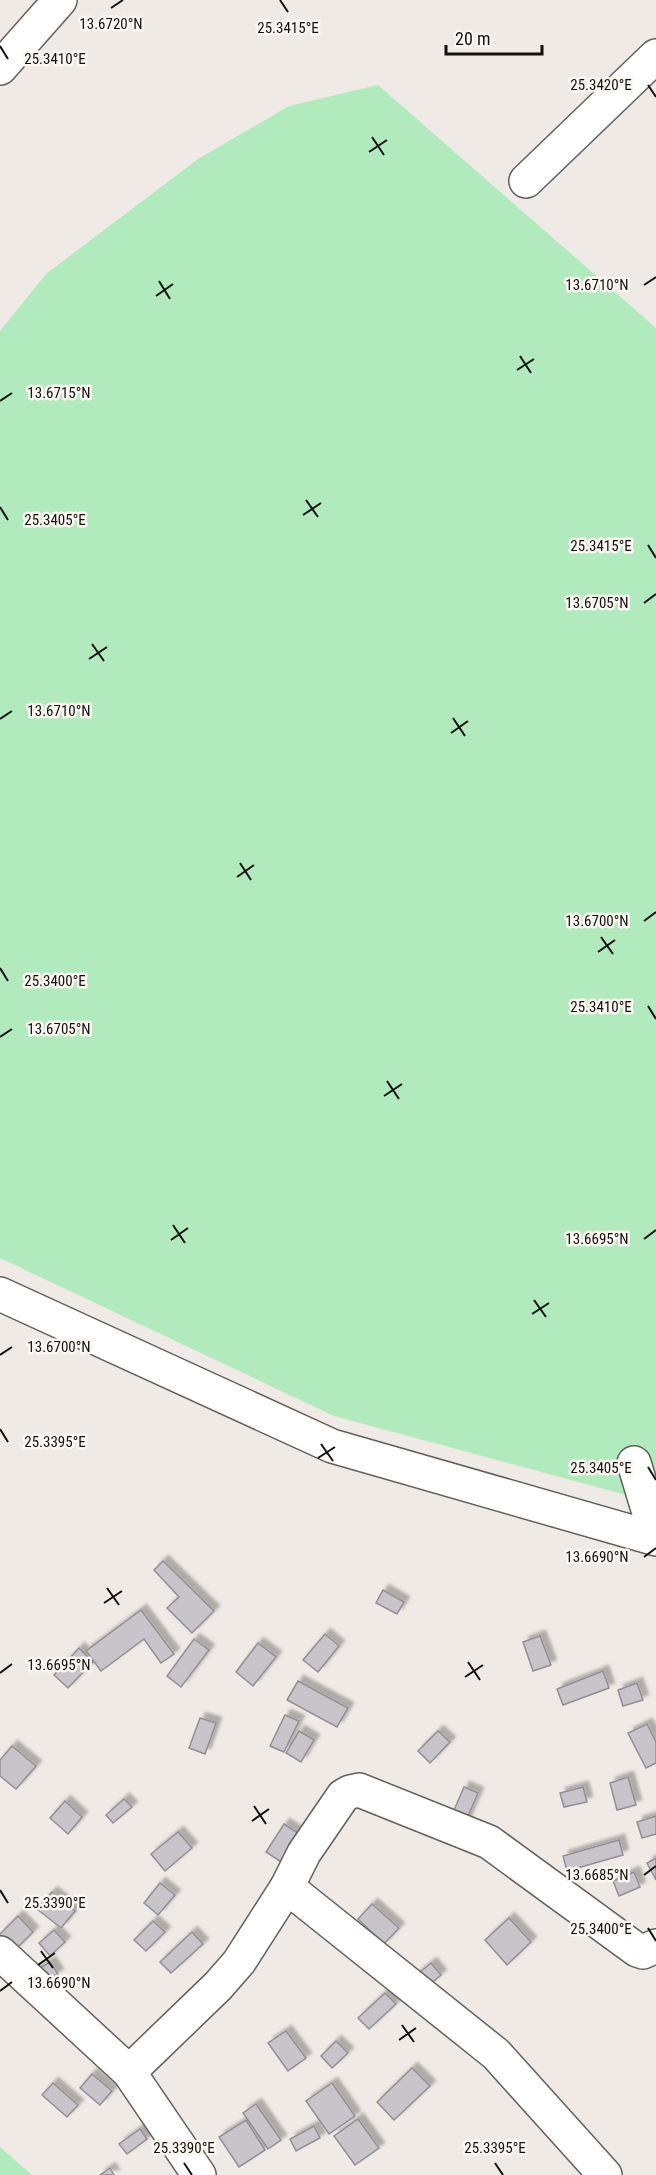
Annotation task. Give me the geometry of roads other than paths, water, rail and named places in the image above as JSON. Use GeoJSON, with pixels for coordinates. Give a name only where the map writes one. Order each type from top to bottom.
{"type":"FeatureCollection","features":[{"type":"Feature","properties":{"kind":"street"},"geometry":{"type":"LineString","coordinates":[[0,68],[60,0]]}},
{"type":"Feature","properties":{"kind":"street"},"geometry":{"type":"LineString","coordinates":[[526,181],[656,56]]}},
{"type":"Feature","properties":{"kind":"street"},"geometry":{"type":"LineString","coordinates":[[0,1294],[332,1446],[656,1538]]}},
{"type":"Feature","properties":{"kind":"street"},"geometry":{"type":"LineString","coordinates":[[634,1464],[656,1538]]}},
{"type":"Feature","properties":{"kind":"street"},"geometry":{"type":"LineString","coordinates":[[129,2072],[218,1986],[239,1962],[286,1887],[304,1853],[343,1796],[350,1792],[359,1790],[489,1842],[637,1950],[644,1952],[656,1946]]}},
{"type":"Feature","properties":{"kind":"street"},"geometry":{"type":"LineString","coordinates":[[286,1887],[496,2054],[605,2175]]}},
{"type":"Feature","properties":{"kind":"street"},"geometry":{"type":"LineString","coordinates":[[0,1953],[129,2072],[200,2175]]}}]}
